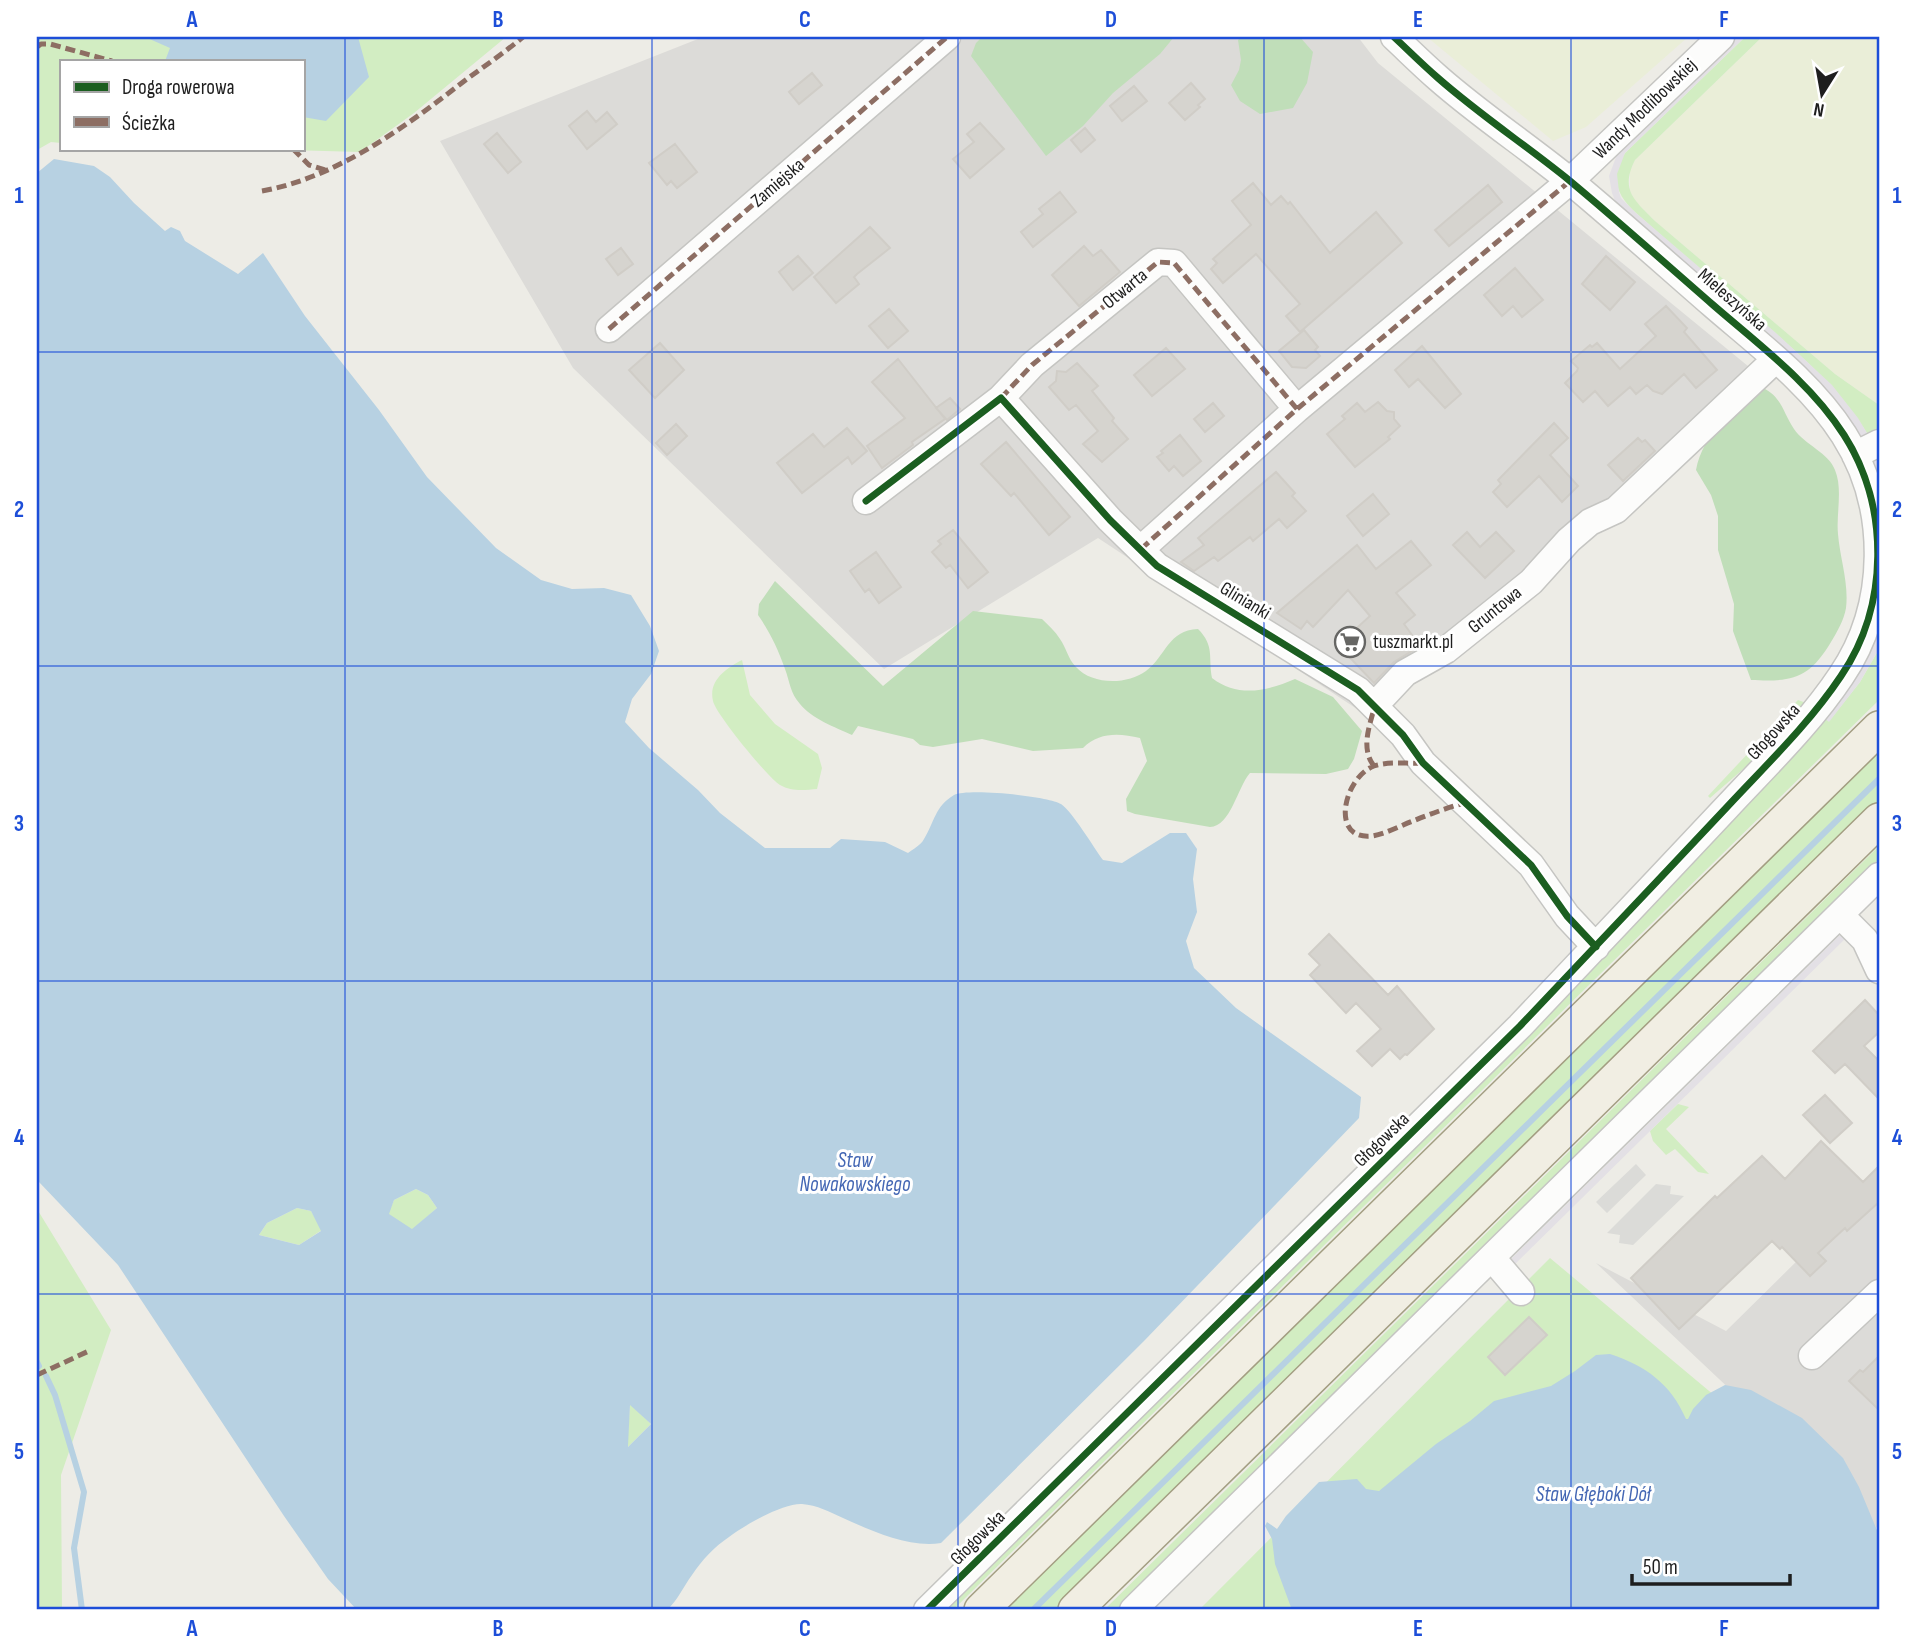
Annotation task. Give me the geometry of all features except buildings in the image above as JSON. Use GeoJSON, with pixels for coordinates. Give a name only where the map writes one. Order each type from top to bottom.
{"type":"FeatureCollection","features":[{"type":"Feature","properties":{"kind":"main road"},"geometry":{"type":"LineString","coordinates":[[981,1610],[1879,729]]}},
{"type":"Feature","properties":{"kind":"main road"},"geometry":{"type":"LineString","coordinates":[[1075,1610],[1879,820]]}},
{"type":"Feature","properties":{"kind":"street","name":"Zamiejska"},"geometry":{"type":"LineString","coordinates":[[609,329],[947,37]]}},
{"type":"Feature","properties":{"kind":"street","name":"Mieleszyńska"},"geometry":{"type":"LineString","coordinates":[[1394,37],[1438,79],[1570,181],[1776,359],[1829,413],[1855,454],[1868,485],[1878,534],[1872,608],[1856,651],[1842,676]]}},
{"type":"Feature","properties":{"kind":"street","name":"Wandy Modlibowskiej"},"geometry":{"type":"LineString","coordinates":[[1570,181],[1721,37]]}},
{"type":"Feature","properties":{"kind":"street"},"geometry":{"type":"LineString","coordinates":[[1141,549],[1297,409],[1570,181]]}},
{"type":"Feature","properties":{"kind":"street","name":"Otwarta"},"geometry":{"type":"LineString","coordinates":[[1001,398],[1032,365],[1158,262],[1174,263],[1297,409]]}},
{"type":"Feature","properties":{"kind":"street","name":"Gruntowa"},"geometry":{"type":"LineString","coordinates":[[1375,705],[1405,673],[1446,650],[1549,564],[1569,540],[1590,522],[1616,510],[1776,359]]}},
{"type":"Feature","properties":{"kind":"street"},"geometry":{"type":"LineString","coordinates":[[866,501],[1001,398]]}},
{"type":"Feature","properties":{"kind":"street","name":"Glinianki"},"geometry":{"type":"LineString","coordinates":[[1001,398],[1110,520],[1157,566],[1358,690],[1375,705],[1423,764],[1531,865],[1567,916],[1596,947]]}},
{"type":"Feature","properties":{"kind":"street"},"geometry":{"type":"LineString","coordinates":[[1855,454],[1879,443]]}},
{"type":"Feature","properties":{"kind":"street","name":"Głogowska"},"geometry":{"type":"LineString","coordinates":[[927,1610],[1520,1027],[1809,718],[1842,676]]}},
{"type":"Feature","properties":{"kind":"street"},"geometry":{"type":"LineString","coordinates":[[1133,1610],[1879,876]]}},
{"type":"Feature","properties":{"kind":"street"},"geometry":{"type":"LineString","coordinates":[[1840,915],[1865,940],[1879,970]]}},
{"type":"Feature","properties":{"kind":"street"},"geometry":{"type":"LineString","coordinates":[[1492,1258],[1521,1292]]}},
{"type":"Feature","properties":{"kind":"street"},"geometry":{"type":"LineString","coordinates":[[1812,1356],[1879,1293]]}},
{"type":"Feature","properties":{"kind":"shaded area"},"geometry":{"type":"Polygon","coordinates":[[[703,37],[1358,37],[1378,63],[1765,380],[1357,709],[1098,538],[884,669],[573,368],[440,141],[703,37]]]}},
{"type":"Feature","properties":{"kind":"shaded area"},"geometry":{"type":"Polygon","coordinates":[[[1736,37],[1745,37],[1625,153],[1617,174],[1619,192],[1621,198],[1636,213],[1776,333],[1832,385],[1870,438],[1879,458],[1879,476],[1863,439],[1824,388],[1624,211],[1616,203],[1612,193],[1609,176],[1618,152],[1736,37]]]}},
{"type":"Feature","properties":{"kind":"shaded area"},"geometry":{"type":"Polygon","coordinates":[[[1879,634],[1879,649],[1860,682],[1829,722],[1824,718],[1879,634]]]}},
{"type":"Feature","properties":{"kind":"shaded area"},"geometry":{"type":"Polygon","coordinates":[[[1839,936],[1848,936],[1510,1269],[1506,1264],[1839,936]]]}},
{"type":"Feature","properties":{"kind":"shaded area"},"geometry":{"type":"Polygon","coordinates":[[[1636,1164],[1646,1175],[1607,1213],[1596,1202],[1636,1164]]]}},
{"type":"Feature","properties":{"kind":"shaded area"},"geometry":{"type":"Polygon","coordinates":[[[1879,1180],[1879,1530],[1596,1263],[1726,1331],[1879,1180]]]}},
{"type":"Feature","properties":{"kind":"shaded area"},"geometry":{"type":"Polygon","coordinates":[[[1656,1184],[1671,1186],[1670,1194],[1684,1196],[1633,1245],[1619,1243],[1620,1235],[1607,1233],[1656,1184]]]}},
{"type":"Feature","properties":{"kind":"green space"},"geometry":{"type":"Polygon","coordinates":[[[37,37],[506,37],[414,113],[360,152],[288,150],[304,150],[304,60],[60,60],[60,143],[51,142],[37,150],[37,37]]]}},
{"type":"Feature","properties":{"kind":"green space"},"geometry":{"type":"Polygon","coordinates":[[[982,37],[1174,37],[1160,54],[1113,93],[1083,126],[1046,156],[971,56],[976,43],[982,37]]]}},
{"type":"Feature","properties":{"kind":"green space"},"geometry":{"type":"Polygon","coordinates":[[[1241,37],[1300,37],[1313,52],[1307,83],[1293,108],[1260,114],[1240,101],[1231,85],[1239,70],[1241,60],[1238,40],[1241,37]]]}},
{"type":"Feature","properties":{"kind":"green space"},"geometry":{"type":"Polygon","coordinates":[[[1427,37],[1688,37],[1586,127],[1553,141],[1427,37]]]}},
{"type":"Feature","properties":{"kind":"green space"},"geometry":{"type":"Polygon","coordinates":[[[1745,37],[1762,37],[1635,160],[1629,179],[1631,194],[1655,221],[1835,374],[1879,405],[1879,434],[1870,438],[1845,402],[1815,370],[1636,213],[1624,200],[1617,186],[1617,170],[1625,153],[1745,37]]]}},
{"type":"Feature","properties":{"kind":"green space"},"geometry":{"type":"Polygon","coordinates":[[[1762,37],[1879,37],[1879,405],[1835,374],[1655,221],[1634,200],[1630,190],[1630,171],[1635,160],[1762,37]]]}},
{"type":"Feature","properties":{"kind":"green space"},"geometry":{"type":"Polygon","coordinates":[[[1763,388],[1778,401],[1799,435],[1828,459],[1835,470],[1839,485],[1838,534],[1846,589],[1844,617],[1823,654],[1807,671],[1789,679],[1778,680],[1751,680],[1733,631],[1734,604],[1718,550],[1718,516],[1711,495],[1696,470],[1705,444],[1721,423],[1763,388]]]}},
{"type":"Feature","properties":{"kind":"green space"},"geometry":{"type":"Polygon","coordinates":[[[775,581],[883,686],[973,611],[1042,619],[1058,636],[1076,667],[1091,677],[1110,681],[1138,676],[1153,665],[1180,634],[1198,629],[1209,646],[1212,678],[1242,690],[1274,687],[1295,679],[1333,697],[1362,731],[1354,759],[1348,769],[1326,774],[1250,773],[1228,813],[1217,825],[1210,827],[1135,814],[1127,811],[1126,799],[1147,761],[1140,738],[1110,735],[1096,739],[1083,748],[1033,751],[982,739],[933,747],[920,745],[913,739],[858,726],[852,735],[817,718],[794,696],[777,648],[758,615],[759,604],[775,581]]]}},
{"type":"Feature","properties":{"kind":"green space"},"geometry":{"type":"Polygon","coordinates":[[[1879,649],[1879,700],[953,1610],[943,1610],[1824,718],[1829,721],[1860,682],[1879,649]]]}},
{"type":"Feature","properties":{"kind":"green space"},"geometry":{"type":"Polygon","coordinates":[[[742,660],[750,695],[775,724],[818,754],[822,768],[817,789],[794,790],[780,785],[743,745],[716,708],[712,694],[716,681],[725,671],[742,660]]]}},
{"type":"Feature","properties":{"kind":"green space"},"geometry":{"type":"Polygon","coordinates":[[[1798,700],[1806,703],[1757,757],[1710,798],[1708,796],[1798,700]]]}},
{"type":"Feature","properties":{"kind":"green space"},"geometry":{"type":"Polygon","coordinates":[[[1879,749],[1879,801],[1056,1610],[1002,1610],[1879,749]]]}},
{"type":"Feature","properties":{"kind":"green space"},"geometry":{"type":"Polygon","coordinates":[[[1879,846],[1879,859],[1118,1610],[1104,1610],[1879,846]]]}},
{"type":"Feature","properties":{"kind":"green space"},"geometry":{"type":"Polygon","coordinates":[[[1678,1104],[1689,1107],[1666,1129],[1709,1174],[1698,1172],[1675,1149],[1666,1155],[1653,1141],[1650,1131],[1678,1104]]]}},
{"type":"Feature","properties":{"kind":"green space"},"geometry":{"type":"Polygon","coordinates":[[[416,1189],[428,1195],[437,1208],[412,1230],[388,1214],[394,1200],[416,1189]]]}},
{"type":"Feature","properties":{"kind":"green space"},"geometry":{"type":"Polygon","coordinates":[[[297,1208],[311,1211],[322,1230],[299,1245],[259,1235],[267,1223],[297,1208]]]}},
{"type":"Feature","properties":{"kind":"green space"},"geometry":{"type":"Polygon","coordinates":[[[37,1209],[111,1330],[61,1475],[62,1610],[37,1610],[37,1209]]]}},
{"type":"Feature","properties":{"kind":"green space","name":"Staw Głęboki Dół"},"geometry":{"type":"Polygon","coordinates":[[[1550,1258],[1879,1533],[1879,1610],[1199,1610],[1550,1258]]]}},
{"type":"Feature","properties":{"kind":"green space"},"geometry":{"type":"Polygon","coordinates":[[[630,1404],[651,1424],[627,1448],[630,1404]]]}},
{"type":"Feature","properties":{"kind":"water"},"geometry":{"type":"Polygon","coordinates":[[[145,37],[358,37],[369,77],[326,121],[304,117],[304,60],[165,60],[170,48],[145,37]]]}},
{"type":"Feature","properties":{"kind":"water","name":"Staw Nowakowskiego"},"geometry":{"type":"Polygon","coordinates":[[[54,159],[94,166],[110,177],[165,231],[171,227],[180,231],[185,241],[238,274],[263,253],[305,316],[379,410],[427,477],[496,548],[541,580],[572,589],[604,588],[631,595],[650,626],[659,651],[651,674],[632,699],[625,722],[649,748],[698,790],[720,813],[765,848],[830,848],[841,839],[885,842],[908,853],[923,841],[939,810],[948,799],[954,795],[975,792],[1025,796],[1061,804],[1103,860],[1122,863],[1170,833],[1186,833],[1197,849],[1193,879],[1197,912],[1186,941],[1194,968],[1236,1008],[1361,1097],[1359,1118],[1144,1341],[941,1543],[904,1541],[878,1533],[818,1507],[802,1504],[785,1507],[754,1521],[718,1545],[700,1564],[667,1610],[357,1610],[328,1579],[284,1516],[118,1265],[39,1182],[37,173],[54,159]],[[416,1189],[394,1200],[389,1214],[412,1229],[437,1208],[428,1195],[416,1189]],[[297,1208],[267,1223],[259,1235],[299,1245],[321,1231],[311,1211],[297,1208]],[[630,1405],[628,1447],[651,1424],[630,1405]]]}},
{"type":"Feature","properties":{"kind":"water","name":"Staw Głęboki Dół"},"geometry":{"type":"Polygon","coordinates":[[[1610,1354],[1635,1364],[1656,1378],[1673,1396],[1686,1419],[1706,1395],[1725,1385],[1751,1390],[1802,1418],[1843,1458],[1859,1487],[1879,1535],[1879,1610],[1292,1610],[1275,1564],[1272,1539],[1265,1526],[1267,1522],[1277,1529],[1319,1482],[1357,1479],[1366,1489],[1379,1491],[1494,1401],[1551,1386],[1596,1355],[1610,1354]]]}},
{"type":"Feature","properties":{"kind":"waterway"},"geometry":{"type":"LineString","coordinates":[[1033,1610],[1879,779]]}},
{"type":"Feature","properties":{"kind":"waterway"},"geometry":{"type":"LineString","coordinates":[[37,1362],[39,1366]]}},
{"type":"Feature","properties":{"kind":"waterway"},"geometry":{"type":"LineString","coordinates":[[46,1376],[55,1395],[84,1492],[74,1548],[82,1610]]}},
{"type":"Feature","properties":{"kind":"marked path"},"geometry":{"type":"LineString","coordinates":[[262,191],[290,184],[343,163],[418,116],[523,37]]}},
{"type":"Feature","properties":{"kind":"marked path"},"geometry":{"type":"LineString","coordinates":[[609,329],[947,37]]}},
{"type":"Feature","properties":{"kind":"marked path"},"geometry":{"type":"LineString","coordinates":[[37,47],[50,44],[108,60]]}},
{"type":"Feature","properties":{"kind":"marked path"},"geometry":{"type":"LineString","coordinates":[[294,150],[309,165],[325,170]]}},
{"type":"Feature","properties":{"kind":"marked path"},"geometry":{"type":"LineString","coordinates":[[1141,549],[1297,409],[1570,181]]}},
{"type":"Feature","properties":{"kind":"marked path"},"geometry":{"type":"LineString","coordinates":[[1001,398],[1032,365],[1158,262],[1174,263],[1297,409]]}},
{"type":"Feature","properties":{"kind":"marked path"},"geometry":{"type":"LineString","coordinates":[[1374,766],[1367,744],[1375,705]]}},
{"type":"Feature","properties":{"kind":"marked path"},"geometry":{"type":"LineString","coordinates":[[1423,763],[1380,764],[1364,772],[1349,794],[1346,819],[1350,829],[1359,835],[1377,835],[1464,803]]}},
{"type":"Feature","properties":{"kind":"marked path"},"geometry":{"type":"LineString","coordinates":[[37,1375],[91,1350]]}},
{"type":"Feature","properties":{"kind":"cycle path"},"geometry":{"type":"LineString","coordinates":[[927,1610],[1572,972],[1815,711],[1841,676],[1857,648],[1868,619],[1878,556],[1876,524],[1870,493],[1859,463],[1831,416],[1800,381],[1765,349],[1570,181],[1454,92],[1394,37]]}},
{"type":"Feature","properties":{"kind":"cycle path"},"geometry":{"type":"LineString","coordinates":[[866,501],[1001,398],[1110,520],[1157,566],[1358,690],[1403,735],[1423,763],[1531,865],[1567,916],[1596,947]]}},
{"type":"Feature","properties":{"kind":"place","name":"tuszmarkt.pl"},"geometry":{"type":"Point","coordinates":[1350,642]}}]}
